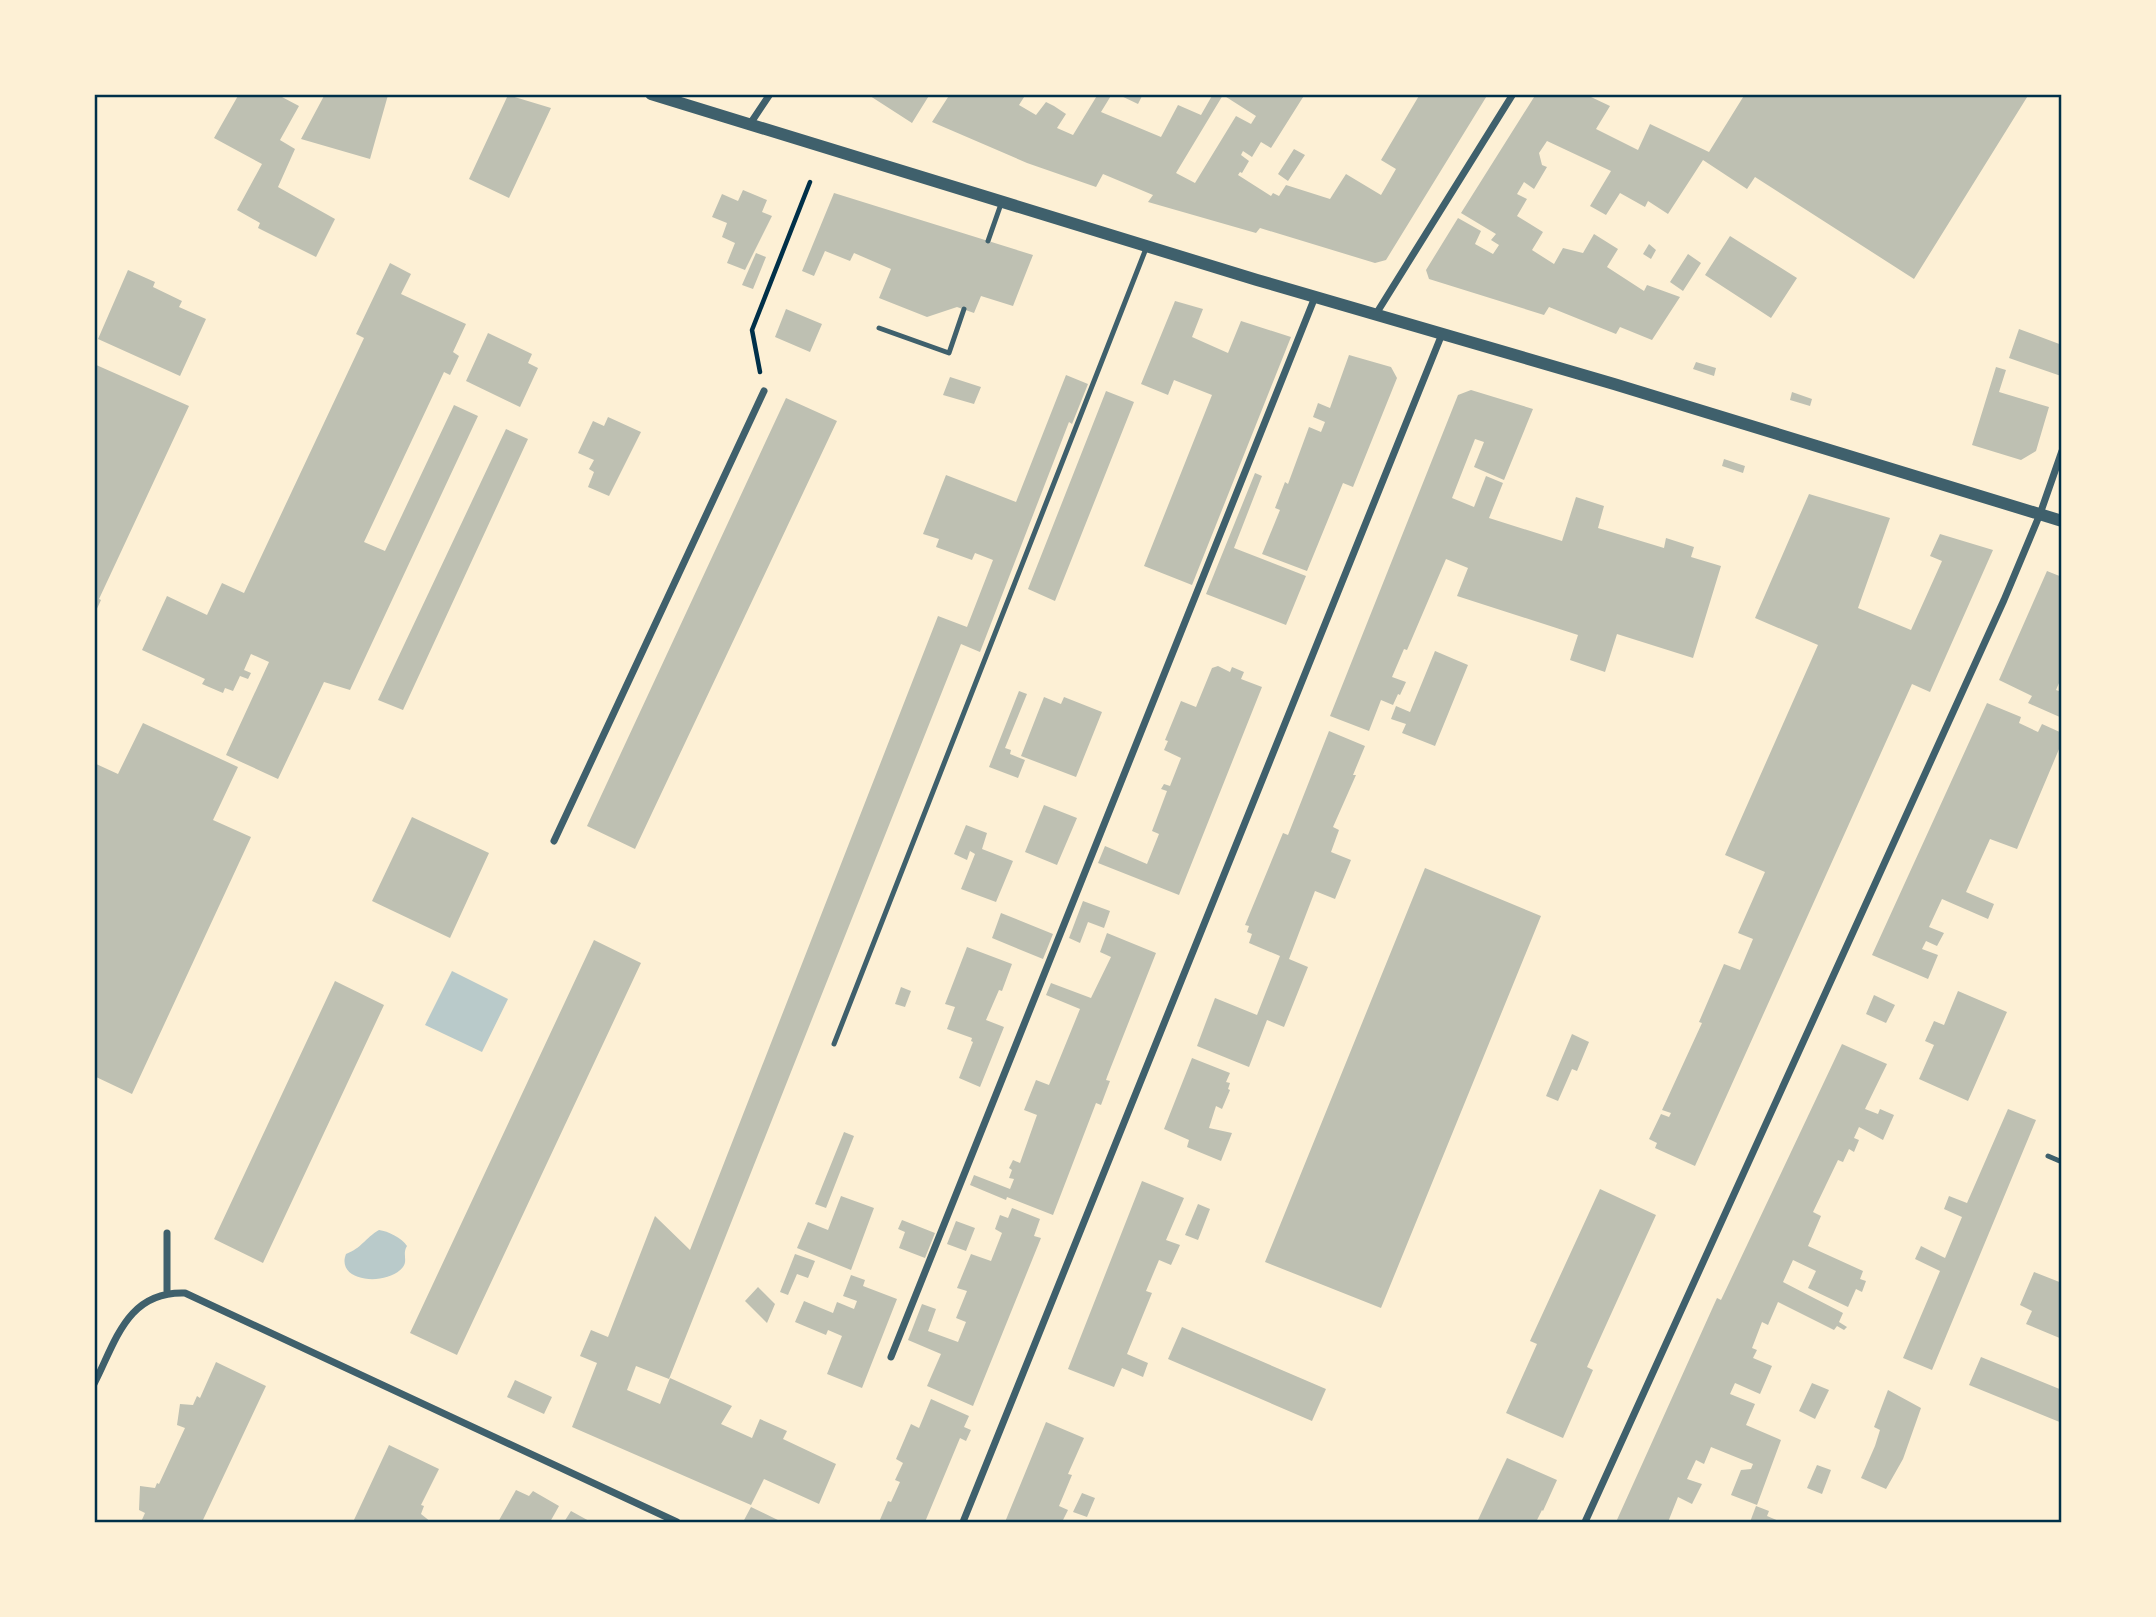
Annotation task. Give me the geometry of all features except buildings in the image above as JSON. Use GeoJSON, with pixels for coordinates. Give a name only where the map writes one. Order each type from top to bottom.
{"type":"FeatureCollection","features":[{"type":"Feature","properties":{"kind":"street"},"geometry":{"type":"LineString","coordinates":[[650,94],[2062,521]]}},
{"type":"Feature","properties":{"kind":"street"},"geometry":{"type":"LineString","coordinates":[[750,124],[770,94]]}},
{"type":"Feature","properties":{"kind":"street"},"geometry":{"type":"LineString","coordinates":[[1376,314],[1513,94]]}},
{"type":"Feature","properties":{"kind":"street"},"geometry":{"type":"LineString","coordinates":[[891,1357],[1315,296]]}},
{"type":"Feature","properties":{"kind":"street"},"geometry":{"type":"LineString","coordinates":[[963,1522],[1442,334]]}},
{"type":"Feature","properties":{"kind":"street"},"geometry":{"type":"LineString","coordinates":[[554,841],[764,391]]}},
{"type":"Feature","properties":{"kind":"street"},"geometry":{"type":"LineString","coordinates":[[1584,1522],[1993,626],[2040,514],[2062,451]]}},
{"type":"Feature","properties":{"kind":"street"},"geometry":{"type":"LineString","coordinates":[[167,1233],[167,1293]]}},
{"type":"Feature","properties":{"kind":"street"},"geometry":{"type":"LineString","coordinates":[[94,1384],[132,1312],[144,1302],[167,1293],[185,1293],[677,1522]]}},
{"type":"Feature","properties":{"kind":"lane"},"geometry":{"type":"LineString","coordinates":[[988,241],[1002,201]]}},
{"type":"Feature","properties":{"kind":"lane"},"geometry":{"type":"LineString","coordinates":[[834,1044],[1147,246]]}},
{"type":"Feature","properties":{"kind":"lane"},"geometry":{"type":"LineString","coordinates":[[879,328],[949,353],[964,309]]}},
{"type":"Feature","properties":{"kind":"lane"},"geometry":{"type":"LineString","coordinates":[[2048,1156],[2062,1162]]}},
{"type":"Feature","properties":{"kind":"path"},"geometry":{"type":"LineString","coordinates":[[764,391],[752,330],[810,182]]}},
{"type":"Feature","properties":{"kind":"shaded area"},"geometry":{"type":"Polygon","coordinates":[[[452,971],[508,999],[482,1052],[425,1025],[452,971]]]}},
{"type":"Feature","properties":{"kind":"shaded area"},"geometry":{"type":"Polygon","coordinates":[[[379,1230],[394,1235],[407,1246],[403,1267],[386,1277],[375,1279],[355,1276],[348,1271],[346,1254],[379,1230]]]}}]}
